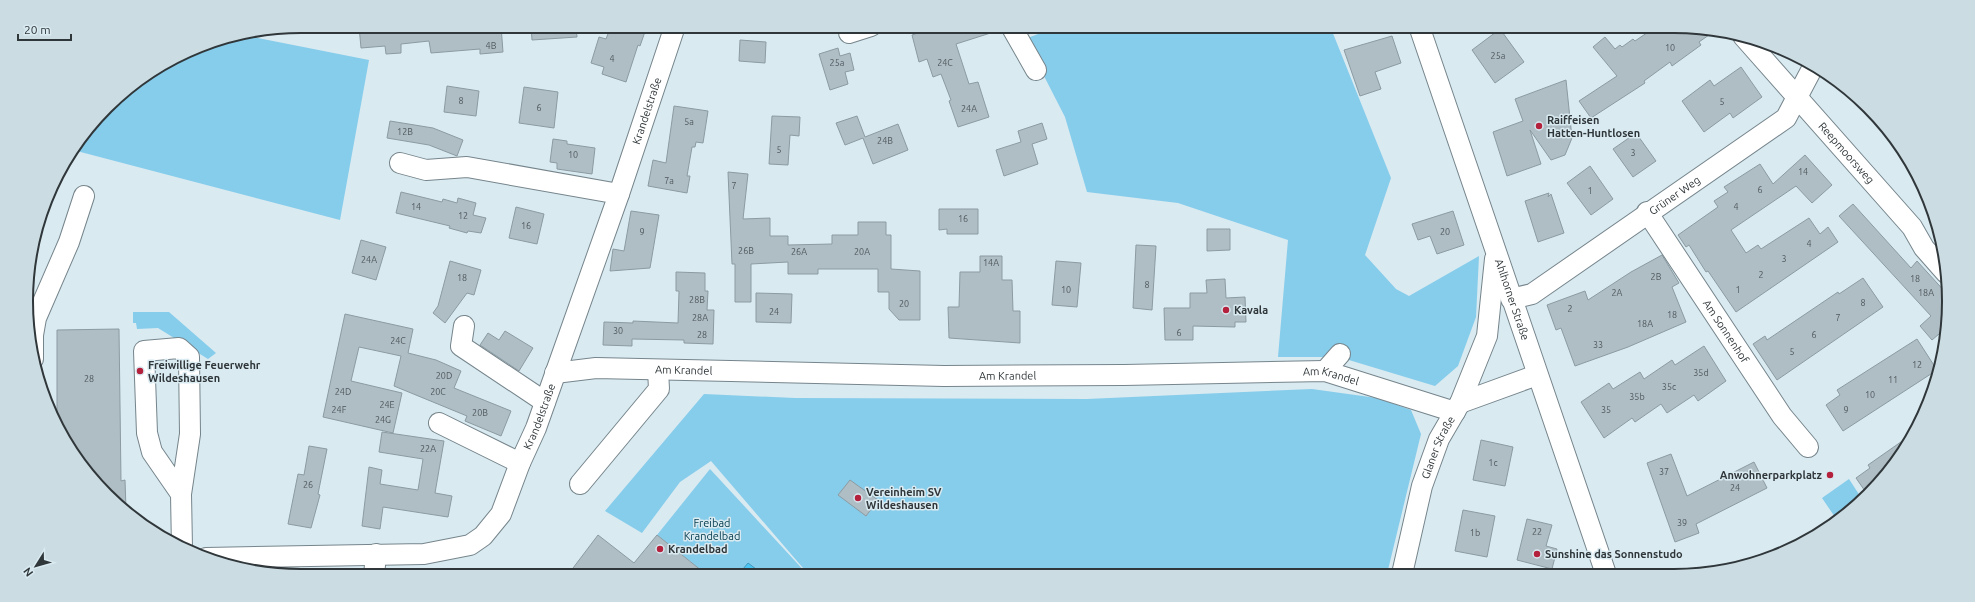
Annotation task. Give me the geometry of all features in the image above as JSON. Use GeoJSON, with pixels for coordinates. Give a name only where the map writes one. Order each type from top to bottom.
{"type":"FeatureCollection","features":[{"type":"Feature","properties":{"kind":"street","name":"Krandelstraße"},"geometry":{"type":"LineString","coordinates":[[224,558],[424,554],[470,545],[483,536],[501,514],[520,463],[536,428],[619,194],[673,33]]}},
{"type":"Feature","properties":{"kind":"street"},"geometry":{"type":"LineString","coordinates":[[1015,33],[1036,70]]}},
{"type":"Feature","properties":{"kind":"street","name":"Ahlhorner Straße"},"geometry":{"type":"LineString","coordinates":[[1421,33],[1604,569]]}},
{"type":"Feature","properties":{"kind":"street","name":"Reepmoorsweg"},"geometry":{"type":"LineString","coordinates":[[1750,44],[1912,227],[1924,248],[1940,266]]}},
{"type":"Feature","properties":{"kind":"street","name":"Grüner Weg"},"geometry":{"type":"LineString","coordinates":[[1511,299],[1532,294],[1647,212],[1786,118],[1811,71]]}},
{"type":"Feature","properties":{"kind":"street"},"geometry":{"type":"LineString","coordinates":[[400,163],[426,170],[447,170],[467,167],[619,194]]}},
{"type":"Feature","properties":{"kind":"street"},"geometry":{"type":"LineString","coordinates":[[34,324],[69,242],[84,196]]}},
{"type":"Feature","properties":{"kind":"street","name":"Am Sonnenhof"},"geometry":{"type":"LineString","coordinates":[[1647,212],[1782,416],[1808,447]]}},
{"type":"Feature","properties":{"kind":"street"},"geometry":{"type":"LineString","coordinates":[[1457,407],[1487,336],[1496,253]]}},
{"type":"Feature","properties":{"kind":"street"},"geometry":{"type":"LineString","coordinates":[[464,326],[461,346],[545,402]]}},
{"type":"Feature","properties":{"kind":"street"},"geometry":{"type":"LineString","coordinates":[[181,494],[152,452],[147,433],[144,351],[179,348],[189,357],[190,434],[181,494],[182,541]]}},
{"type":"Feature","properties":{"kind":"street"},"geometry":{"type":"LineString","coordinates":[[1325,371],[1340,354]]}},
{"type":"Feature","properties":{"kind":"street","name":"Am Krandel"},"geometry":{"type":"LineString","coordinates":[[555,373],[596,368],[944,376],[1124,375],[1325,371],[1457,407]]}},
{"type":"Feature","properties":{"kind":"street"},"geometry":{"type":"LineString","coordinates":[[580,484],[659,389],[658,370]]}},
{"type":"Feature","properties":{"kind":"street","name":"Glaner Straße"},"geometry":{"type":"LineString","coordinates":[[1403,569],[1422,486],[1439,439],[1457,407],[1537,375]]}},
{"type":"Feature","properties":{"kind":"street"},"geometry":{"type":"LineString","coordinates":[[439,423],[520,463]]}},
{"type":"Feature","properties":{"kind":"street"},"geometry":{"type":"LineString","coordinates":[[375,569],[376,554]]}},
{"type":"Feature","properties":{"kind":"green space"},"geometry":{"type":"Polygon","coordinates":[[[1041,33],[1333,33],[1391,178],[1365,255],[1396,289],[1409,296],[1479,256],[1476,317],[1458,366],[1435,386],[1339,357],[1278,357],[1288,240],[1178,203],[1087,192],[1065,117],[1025,39],[1041,33]]]}},
{"type":"Feature","properties":{"kind":"green space"},"geometry":{"type":"Polygon","coordinates":[[[254,37],[369,60],[340,220],[78,151],[111,111],[138,88],[152,78],[182,61],[215,47],[254,37]]]}},
{"type":"Feature","properties":{"kind":"green space"},"geometry":{"type":"Polygon","coordinates":[[[133,312],[169,312],[216,353],[208,359],[158,328],[137,329],[136,323],[133,323],[133,312]]]}},
{"type":"Feature","properties":{"kind":"green space"},"geometry":{"type":"Polygon","coordinates":[[[1312,389],[1377,398],[1411,410],[1421,434],[1388,569],[804,569],[711,461],[680,482],[642,533],[605,511],[704,394],[795,398],[1087,399],[1312,389]]]}},
{"type":"Feature","properties":{"kind":"green space","name":"Freibad Krandelbad"},"geometry":{"type":"Polygon","coordinates":[[[710,469],[802,569],[700,569],[657,535],[710,469]]]}},
{"type":"Feature","properties":{"kind":"green space"},"geometry":{"type":"Polygon","coordinates":[[[1849,479],[1859,495],[1834,516],[1822,498],[1849,479]]]}},
{"type":"Feature","properties":{"kind":"shaded area"},"geometry":{"type":"Polygon","coordinates":[[[748,563],[756,569],[743,569],[748,563]]]}},
{"type":"Feature","properties":{"kind":"building"},"geometry":{"type":"Polygon","coordinates":[[[360,33],[502,33],[503,52],[480,54],[480,49],[431,53],[429,41],[401,44],[401,53],[386,54],[385,46],[361,48],[360,33]]]}},
{"type":"Feature","properties":{"kind":"building"},"geometry":{"type":"Polygon","coordinates":[[[532,33],[577,33],[577,37],[532,40],[532,33]]]}},
{"type":"Feature","properties":{"kind":"building"},"geometry":{"type":"Polygon","coordinates":[[[608,33],[645,33],[640,46],[638,45],[626,82],[602,74],[604,67],[591,63],[599,37],[606,39],[608,33]]]}},
{"type":"Feature","properties":{"kind":"building"},"geometry":{"type":"Polygon","coordinates":[[[918,33],[991,33],[956,44],[969,84],[978,82],[989,117],[958,127],[949,101],[951,100],[941,74],[933,77],[927,59],[919,62],[912,35],[918,33]]]}},
{"type":"Feature","properties":{"kind":"building"},"geometry":{"type":"Polygon","coordinates":[[[1495,33],[1503,33],[1524,62],[1495,83],[1472,50],[1495,33]]]}},
{"type":"Feature","properties":{"kind":"building"},"geometry":{"type":"Polygon","coordinates":[[[1647,33],[1709,35],[1699,42],[1701,45],[1672,66],[1670,62],[1644,81],[1645,83],[1591,118],[1579,101],[1617,76],[1593,47],[1605,37],[1615,49],[1620,45],[1622,47],[1633,39],[1635,41],[1647,33]]]}},
{"type":"Feature","properties":{"kind":"building"},"geometry":{"type":"Polygon","coordinates":[[[1392,36],[1401,63],[1375,72],[1381,89],[1360,96],[1344,50],[1392,36]]]}},
{"type":"Feature","properties":{"kind":"building"},"geometry":{"type":"Polygon","coordinates":[[[740,40],[766,42],[765,63],[739,61],[740,40]]]}},
{"type":"Feature","properties":{"kind":"building"},"geometry":{"type":"Polygon","coordinates":[[[838,48],[840,56],[850,53],[854,70],[845,72],[848,84],[830,90],[819,54],[838,48]]]}},
{"type":"Feature","properties":{"kind":"building"},"geometry":{"type":"Polygon","coordinates":[[[1741,67],[1762,97],[1733,118],[1730,113],[1704,132],[1682,101],[1710,80],[1714,86],[1741,67]]]}},
{"type":"Feature","properties":{"kind":"building","name":"Raiffeisen Hatten-Huntlosen"},"geometry":{"type":"Polygon","coordinates":[[[1566,80],[1572,138],[1565,155],[1551,160],[1530,130],[1541,164],[1507,176],[1493,132],[1523,121],[1515,99],[1566,80]]]}},
{"type":"Feature","properties":{"kind":"building"},"geometry":{"type":"Polygon","coordinates":[[[447,86],[479,91],[476,116],[444,112],[447,86]]]}},
{"type":"Feature","properties":{"kind":"building"},"geometry":{"type":"Polygon","coordinates":[[[524,87],[558,92],[554,128],[519,123],[524,87]]]}},
{"type":"Feature","properties":{"kind":"building"},"geometry":{"type":"Polygon","coordinates":[[[674,106],[708,111],[703,143],[696,142],[695,147],[692,147],[687,176],[690,176],[687,193],[648,186],[653,160],[666,163],[674,106]]]}},
{"type":"Feature","properties":{"kind":"building"},"geometry":{"type":"Polygon","coordinates":[[[772,116],[800,117],[799,136],[790,135],[788,165],[769,164],[772,116]]]}},
{"type":"Feature","properties":{"kind":"building"},"geometry":{"type":"Polygon","coordinates":[[[857,116],[865,137],[898,124],[908,150],[873,164],[863,138],[845,145],[836,123],[857,116]]]}},
{"type":"Feature","properties":{"kind":"building"},"geometry":{"type":"Polygon","coordinates":[[[390,121],[433,128],[463,140],[457,156],[429,145],[387,138],[390,121]]]}},
{"type":"Feature","properties":{"kind":"building"},"geometry":{"type":"Polygon","coordinates":[[[1042,123],[1047,139],[1032,144],[1038,164],[1004,176],[996,150],[1021,142],[1018,131],[1042,123]]]}},
{"type":"Feature","properties":{"kind":"building"},"geometry":{"type":"Polygon","coordinates":[[[1636,133],[1656,161],[1633,177],[1613,149],[1636,133]]]}},
{"type":"Feature","properties":{"kind":"building"},"geometry":{"type":"Polygon","coordinates":[[[553,139],[567,141],[567,144],[595,148],[592,174],[557,169],[557,163],[550,162],[553,139]]]}},
{"type":"Feature","properties":{"kind":"building"},"geometry":{"type":"Polygon","coordinates":[[[1805,155],[1832,185],[1812,203],[1796,186],[1731,230],[1746,253],[1758,245],[1761,249],[1809,218],[1820,234],[1828,227],[1838,242],[1736,312],[1708,271],[1706,272],[1689,245],[1686,247],[1678,235],[1718,207],[1714,201],[1728,192],[1724,187],[1760,164],[1773,184],[1805,155]]]}},
{"type":"Feature","properties":{"kind":"building"},"geometry":{"type":"Polygon","coordinates":[[[1590,166],[1613,199],[1591,215],[1567,183],[1590,166]]]}},
{"type":"Feature","properties":{"kind":"building"},"geometry":{"type":"Polygon","coordinates":[[[728,172],[748,174],[743,219],[770,218],[770,236],[788,236],[788,245],[832,244],[832,235],[858,235],[858,222],[886,222],[886,235],[891,235],[891,269],[920,271],[920,320],[899,320],[889,309],[889,292],[878,292],[878,269],[818,269],[818,274],[788,274],[788,262],[751,264],[751,302],[735,302],[735,264],[732,264],[728,172]]]}},
{"type":"Feature","properties":{"kind":"building"},"geometry":{"type":"Polygon","coordinates":[[[401,192],[442,202],[443,199],[457,203],[458,198],[476,203],[473,215],[486,218],[481,233],[468,231],[467,233],[449,228],[450,226],[396,213],[401,192]]]}},
{"type":"Feature","properties":{"kind":"building"},"geometry":{"type":"Polygon","coordinates":[[[1549,193],[1548,197],[1551,194],[1564,233],[1538,242],[1525,201],[1549,193]]]}},
{"type":"Feature","properties":{"kind":"building"},"geometry":{"type":"Polygon","coordinates":[[[1853,204],[1911,268],[1917,261],[1941,288],[1940,333],[1932,340],[1920,326],[1931,316],[1839,216],[1853,204]]]}},
{"type":"Feature","properties":{"kind":"building"},"geometry":{"type":"Polygon","coordinates":[[[516,207],[544,214],[537,244],[509,238],[516,207]]]}},
{"type":"Feature","properties":{"kind":"building"},"geometry":{"type":"Polygon","coordinates":[[[939,209],[978,209],[978,234],[947,234],[947,229],[939,230],[939,209]]]}},
{"type":"Feature","properties":{"kind":"building"},"geometry":{"type":"Polygon","coordinates":[[[631,211],[659,215],[650,268],[610,271],[613,249],[624,251],[631,211]]]}},
{"type":"Feature","properties":{"kind":"building"},"geometry":{"type":"Polygon","coordinates":[[[1453,211],[1464,245],[1437,254],[1430,236],[1418,240],[1412,224],[1453,211]]]}},
{"type":"Feature","properties":{"kind":"building"},"geometry":{"type":"Polygon","coordinates":[[[1207,229],[1230,229],[1230,250],[1207,251],[1207,229]]]}},
{"type":"Feature","properties":{"kind":"building"},"geometry":{"type":"Polygon","coordinates":[[[361,240],[386,247],[376,280],[352,273],[361,240]]]}},
{"type":"Feature","properties":{"kind":"building"},"geometry":{"type":"Polygon","coordinates":[[[1136,245],[1156,246],[1152,310],[1133,308],[1136,245]]]}},
{"type":"Feature","properties":{"kind":"building"},"geometry":{"type":"Polygon","coordinates":[[[1662,255],[1679,283],[1672,287],[1686,322],[1628,347],[1575,366],[1561,328],[1556,330],[1547,305],[1585,291],[1588,300],[1631,272],[1662,255]]]}},
{"type":"Feature","properties":{"kind":"building"},"geometry":{"type":"Polygon","coordinates":[[[980,256],[1002,256],[1002,280],[1012,280],[1013,311],[1020,311],[1020,343],[949,338],[948,307],[959,307],[960,272],[980,272],[980,256]]]}},
{"type":"Feature","properties":{"kind":"building"},"geometry":{"type":"Polygon","coordinates":[[[450,261],[481,270],[474,295],[467,293],[445,323],[433,313],[438,306],[450,261]]]}},
{"type":"Feature","properties":{"kind":"building"},"geometry":{"type":"Polygon","coordinates":[[[1056,261],[1081,263],[1077,307],[1052,305],[1056,261]]]}},
{"type":"Feature","properties":{"kind":"building"},"geometry":{"type":"Polygon","coordinates":[[[676,272],[705,273],[705,291],[708,291],[707,310],[714,310],[713,344],[684,343],[684,340],[632,339],[632,346],[603,345],[604,322],[633,323],[633,321],[678,323],[679,291],[676,291],[676,272]]]}},
{"type":"Feature","properties":{"kind":"building"},"geometry":{"type":"Polygon","coordinates":[[[1863,278],[1883,307],[1777,380],[1753,344],[1765,336],[1767,340],[1838,292],[1839,294],[1863,278]]]}},
{"type":"Feature","properties":{"kind":"building"},"geometry":{"type":"Polygon","coordinates":[[[1225,279],[1226,298],[1245,297],[1246,322],[1235,322],[1235,327],[1193,326],[1193,340],[1165,340],[1164,308],[1190,308],[1190,293],[1207,293],[1206,280],[1225,279]]]}},
{"type":"Feature","properties":{"kind":"building"},"geometry":{"type":"Polygon","coordinates":[[[756,293],[792,294],[791,323],[756,322],[756,293]]]}},
{"type":"Feature","properties":{"kind":"building"},"geometry":{"type":"Polygon","coordinates":[[[345,314],[413,329],[408,353],[436,360],[461,371],[454,388],[511,411],[501,436],[465,421],[467,416],[394,386],[401,356],[359,347],[351,381],[402,393],[393,433],[323,417],[345,314]]]}},
{"type":"Feature","properties":{"kind":"building"},"geometry":{"type":"Polygon","coordinates":[[[119,329],[121,481],[125,480],[126,504],[111,491],[88,464],[69,435],[57,412],[57,330],[119,329]]]}},
{"type":"Feature","properties":{"kind":"building"},"geometry":{"type":"Polygon","coordinates":[[[505,331],[533,348],[519,371],[480,345],[488,333],[499,340],[505,331]]]}},
{"type":"Feature","properties":{"kind":"building"},"geometry":{"type":"Polygon","coordinates":[[[1917,339],[1934,365],[1932,373],[1843,431],[1826,405],[1840,395],[1837,390],[1917,339]]]}},
{"type":"Feature","properties":{"kind":"building"},"geometry":{"type":"Polygon","coordinates":[[[1704,346],[1726,381],[1698,401],[1694,395],[1667,413],[1661,404],[1635,422],[1632,418],[1604,438],[1581,402],[1609,383],[1613,389],[1640,372],[1644,379],[1672,360],[1675,365],[1704,346]]]}},
{"type":"Feature","properties":{"kind":"building"},"geometry":{"type":"Polygon","coordinates":[[[382,432],[444,441],[435,493],[452,496],[448,517],[383,507],[380,529],[362,526],[369,467],[382,470],[380,484],[418,490],[423,459],[379,452],[382,432]]]}},
{"type":"Feature","properties":{"kind":"building"},"geometry":{"type":"Polygon","coordinates":[[[1481,440],[1513,447],[1505,486],[1473,480],[1481,440]]]}},
{"type":"Feature","properties":{"kind":"building"},"geometry":{"type":"Polygon","coordinates":[[[1902,441],[1887,464],[1865,490],[1856,478],[1870,468],[1868,465],[1902,441]]]}},
{"type":"Feature","properties":{"kind":"building"},"geometry":{"type":"Polygon","coordinates":[[[309,446],[327,449],[318,494],[320,495],[311,528],[288,524],[298,474],[304,475],[309,446]]]}},
{"type":"Feature","properties":{"kind":"building"},"geometry":{"type":"Polygon","coordinates":[[[1671,454],[1687,496],[1754,462],[1767,488],[1696,524],[1699,533],[1675,542],[1647,463],[1671,454]]]}},
{"type":"Feature","properties":{"kind":"building","name":"Vereinheim SV Wildeshausen"},"geometry":{"type":"Polygon","coordinates":[[[850,480],[878,500],[866,516],[838,495],[850,480]]]}},
{"type":"Feature","properties":{"kind":"building"},"geometry":{"type":"Polygon","coordinates":[[[1463,510],[1495,516],[1487,557],[1455,551],[1463,510]]]}},
{"type":"Feature","properties":{"kind":"building"},"geometry":{"type":"Polygon","coordinates":[[[1527,519],[1552,525],[1546,546],[1557,549],[1552,569],[1517,560],[1527,519]]]}},
{"type":"Feature","properties":{"kind":"building","name":"Krandelbad"},"geometry":{"type":"Polygon","coordinates":[[[598,535],[634,563],[657,535],[700,569],[572,569],[598,535]]]}},
{"type":"Feature","properties":{"kind":"place","name":"Raiffeisen Hatten-Huntlosen"},"geometry":{"type":"Point","coordinates":[1539,126]}},
{"type":"Feature","properties":{"kind":"place","name":"Kavala"},"geometry":{"type":"Point","coordinates":[1226,310]}},
{"type":"Feature","properties":{"kind":"place","name":"Freiwillige Feuerwehr Wildeshausen"},"geometry":{"type":"Point","coordinates":[140,371]}},
{"type":"Feature","properties":{"kind":"place","name":"Anwohnerparkplatz"},"geometry":{"type":"Point","coordinates":[1830,475]}},
{"type":"Feature","properties":{"kind":"place","name":"Vereinheim SV Wildeshausen"},"geometry":{"type":"Point","coordinates":[858,498]}},
{"type":"Feature","properties":{"kind":"place","name":"Krandelbad"},"geometry":{"type":"Point","coordinates":[660,549]}},
{"type":"Feature","properties":{"kind":"place","name":"Sunshine das Sonnenstudo"},"geometry":{"type":"Point","coordinates":[1537,554]}}]}
